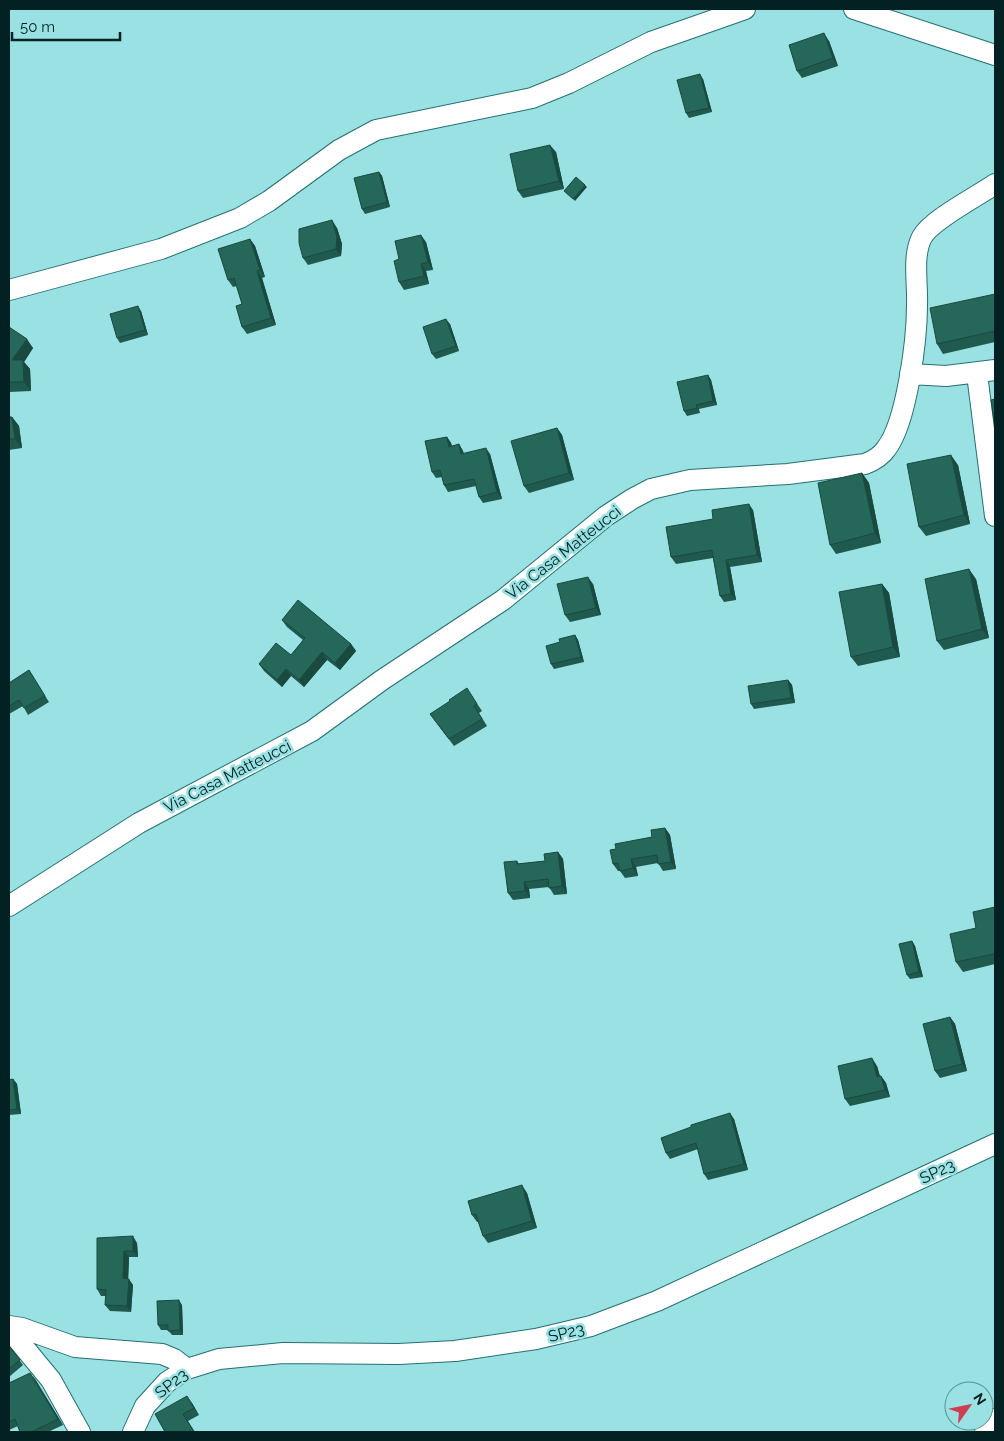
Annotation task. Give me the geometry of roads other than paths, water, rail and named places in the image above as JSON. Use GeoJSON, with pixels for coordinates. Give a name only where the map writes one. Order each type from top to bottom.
{"type":"FeatureCollection","features":[{"type":"Feature","properties":{"kind":"street"},"geometry":{"type":"LineString","coordinates":[[9,290],[161,249],[240,218],[263,205],[339,150],[376,130],[532,98],[569,83],[651,42],[745,9]]}},
{"type":"Feature","properties":{"kind":"street"},"geometry":{"type":"LineString","coordinates":[[854,9],[995,55]]}},
{"type":"Feature","properties":{"kind":"street","name":"Via Casa Matteucci"},"geometry":{"type":"LineString","coordinates":[[9,906],[135,826],[312,731],[382,680],[503,600],[612,511],[632,498],[656,488],[690,480],[788,474],[865,464],[876,459],[885,451],[895,433],[910,374],[917,324],[917,259],[920,241],[934,224],[995,184]]}},
{"type":"Feature","properties":{"kind":"street"},"geometry":{"type":"LineString","coordinates":[[910,374],[946,376],[986,372],[995,516]]}},
{"type":"Feature","properties":{"kind":"street","name":"SP23"},"geometry":{"type":"LineString","coordinates":[[133,1432],[142,1411],[153,1395],[168,1382],[187,1369],[219,1359],[256,1354],[418,1354],[462,1350],[536,1339],[591,1326],[665,1297],[995,1144]]}},
{"type":"Feature","properties":{"kind":"street"},"geometry":{"type":"LineString","coordinates":[[9,1326],[22,1328],[75,1347],[162,1354],[187,1369]]}},
{"type":"Feature","properties":{"kind":"street"},"geometry":{"type":"LineString","coordinates":[[9,1326],[51,1380],[80,1432]]}},
{"type":"Feature","properties":{"kind":"street"},"geometry":{"type":"LineString","coordinates":[[985,1432],[995,1419]]}}]}
